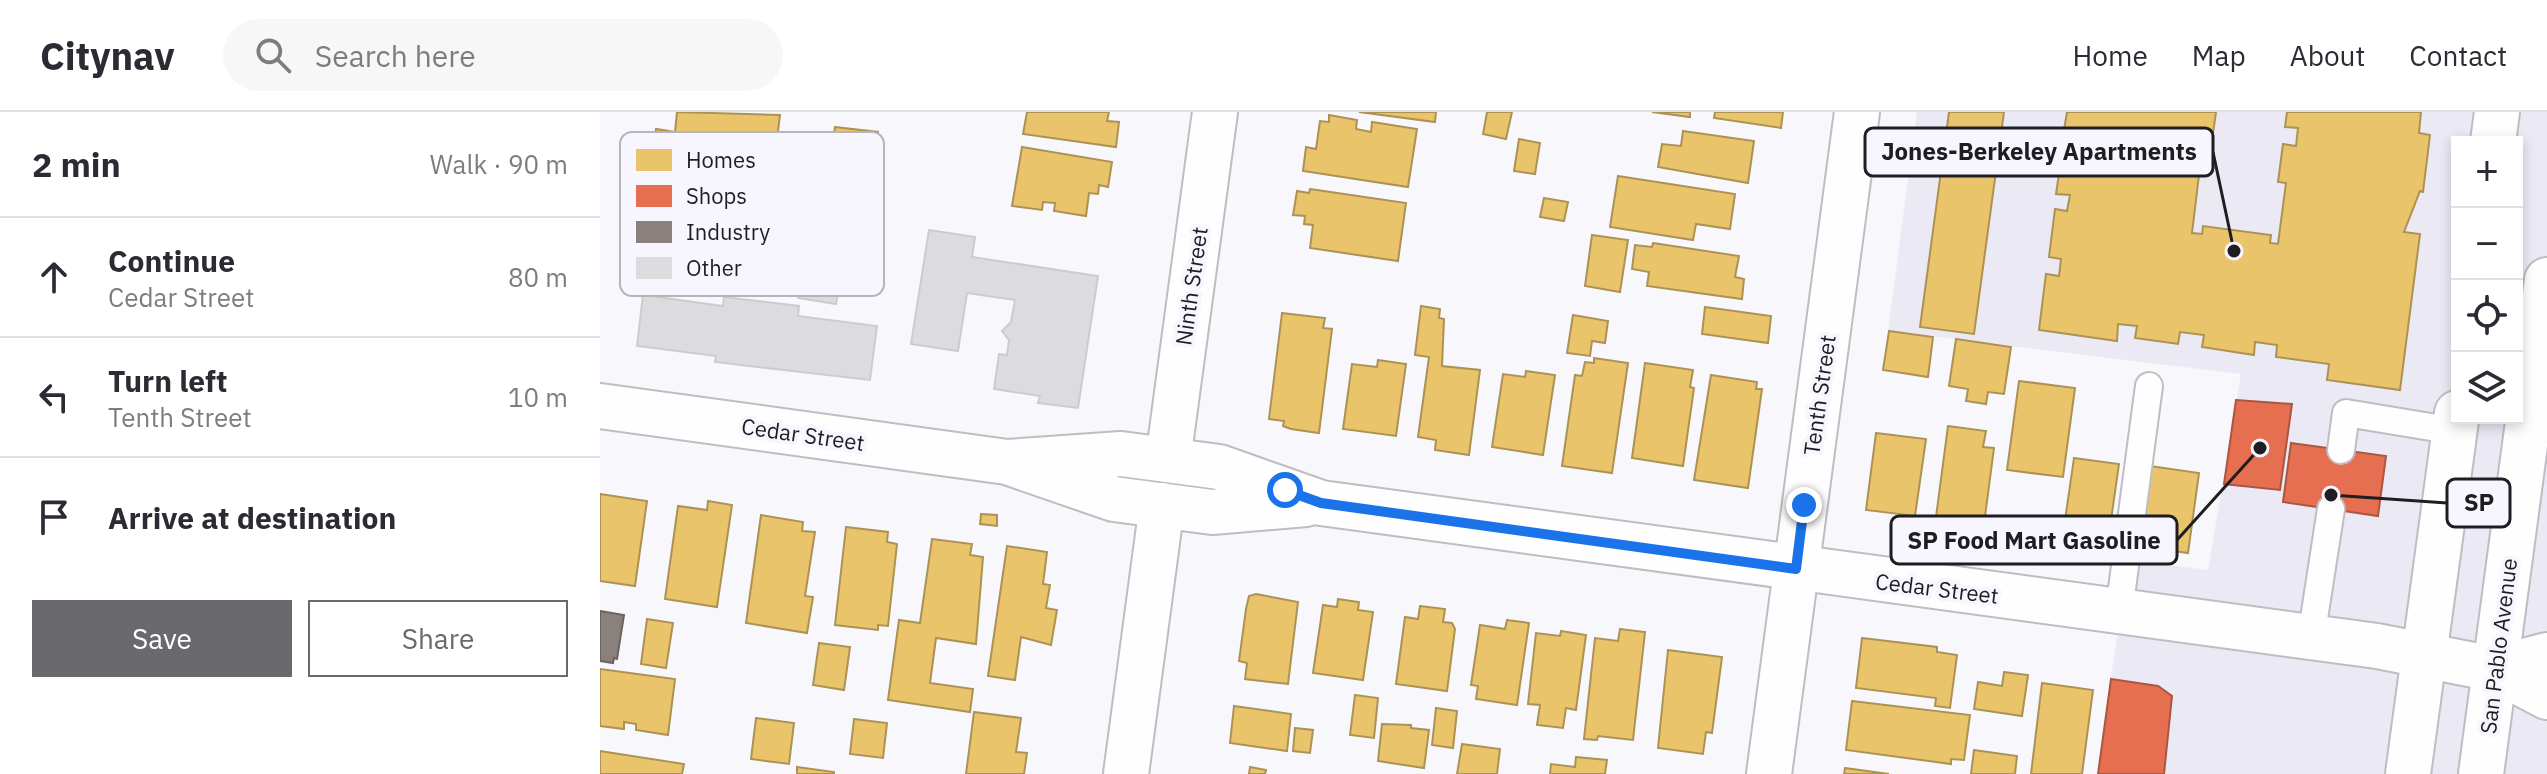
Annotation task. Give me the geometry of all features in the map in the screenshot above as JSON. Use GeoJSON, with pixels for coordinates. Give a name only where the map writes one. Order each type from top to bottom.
{"type":"FeatureCollection","features":[{"type":"Feature","properties":{"kind":"street","name":"Ninth Street"},"geometry":{"type":"LineString","coordinates":[[1168,460],[1215,112]]}},
{"type":"Feature","properties":{"kind":"street","name":"Tenth Street"},"geometry":{"type":"LineString","coordinates":[[1769,774],[1857,112]]}},
{"type":"Feature","properties":{"kind":"street"},"geometry":{"type":"LineString","coordinates":[[2494,136],[2497,112]]}},
{"type":"Feature","properties":{"kind":"street","name":"San Pablo Avenue"},"geometry":{"type":"LineString","coordinates":[[2481,774],[2547,280]]}},
{"type":"Feature","properties":{"kind":"street","name":"Cedar Street"},"geometry":{"type":"LineString","coordinates":[[600,406],[1007,462],[1114,499],[1212,512],[1321,503]]}},
{"type":"Feature","properties":{"kind":"street"},"geometry":{"type":"LineString","coordinates":[[2408,774],[2456,424]]}},
{"type":"Feature","properties":{"kind":"street","name":"Cedar Street"},"geometry":{"type":"LineString","coordinates":[[1007,462],[1121,454],[1219,467],[1321,503],[2425,655],[2494,669],[2547,697]]}},
{"type":"Feature","properties":{"kind":"street"},"geometry":{"type":"LineString","coordinates":[[1126,774],[1162,505]]}},
{"type":"Feature","properties":{"kind":"street"},"geometry":{"type":"LineString","coordinates":[[2494,669],[2547,655]]}},
{"type":"Feature","properties":{"kind":"lane"},"geometry":{"type":"LineString","coordinates":[[2119,611],[2149,386]]}},
{"type":"Feature","properties":{"kind":"lane"},"geometry":{"type":"LineString","coordinates":[[2341,450],[2346,413],[2451,422]]}},
{"type":"Feature","properties":{"kind":"lane"},"geometry":{"type":"LineString","coordinates":[[2311,638],[2331,509]]}},
{"type":"Feature","properties":{"kind":"shaded area"},"geometry":{"type":"Polygon","coordinates":[[[1917,112],[2547,112],[2547,774],[2097,774],[2128,560],[2208,570],[2241,374],[1888,331],[1917,112]]]}},
{"type":"Feature","properties":{"kind":"building: Homes"},"geometry":{"type":"Polygon","coordinates":[[[677,112],[780,115],[778,132],[675,132],[677,112]]]}},
{"type":"Feature","properties":{"kind":"building: Homes"},"geometry":{"type":"Polygon","coordinates":[[[1027,112],[1109,112],[1107,121],[1119,122],[1116,147],[1023,134],[1027,112]]]}},
{"type":"Feature","properties":{"kind":"building: Homes"},"geometry":{"type":"Polygon","coordinates":[[[1359,112],[1436,112],[1435,122],[1359,112]]]}},
{"type":"Feature","properties":{"kind":"building: Homes"},"geometry":{"type":"Polygon","coordinates":[[[1487,112],[1512,112],[1506,139],[1483,134],[1487,112]]]}},
{"type":"Feature","properties":{"kind":"building: Homes"},"geometry":{"type":"Polygon","coordinates":[[[1652,112],[1690,112],[1690,117],[1652,112]]]}},
{"type":"Feature","properties":{"kind":"building: Homes"},"geometry":{"type":"Polygon","coordinates":[[[1715,112],[1783,112],[1781,128],[1714,118],[1715,112]]]}},
{"type":"Feature","properties":{"kind":"building: Homes"},"geometry":{"type":"Polygon","coordinates":[[[1949,112],[2004,112],[1974,334],[1920,327],[1949,112]]]}},
{"type":"Feature","properties":{"kind":"building: Homes"},"geometry":{"type":"Polygon","coordinates":[[[2067,112],[2216,112],[2207,176],[2199,175],[2192,233],[2202,234],[2203,226],[2271,235],[2270,243],[2278,244],[2286,183],[2278,182],[2283,144],[2296,146],[2298,128],[2285,127],[2287,112],[2421,112],[2419,133],[2430,135],[2423,192],[2420,191],[2404,232],[2420,234],[2400,390],[2327,380],[2329,364],[2276,357],[2277,345],[2255,342],[2254,355],[2202,347],[2204,335],[2180,332],[2178,344],[2135,338],[2137,326],[2118,324],[2117,341],[2039,330],[2046,274],[2059,276],[2061,259],[2049,257],[2055,209],[2067,211],[2070,195],[2056,194],[2063,146],[2076,148],[2078,131],[2064,130],[2067,112]]]}},
{"type":"Feature","properties":{"kind":"building: Homes"},"geometry":{"type":"Polygon","coordinates":[[[1329,115],[1357,120],[1356,129],[1371,132],[1372,122],[1417,129],[1408,187],[1303,171],[1306,147],[1316,149],[1320,121],[1329,122],[1329,115]]]}},
{"type":"Feature","properties":{"kind":"building: Homes"},"geometry":{"type":"Polygon","coordinates":[[[835,127],[878,132],[834,132],[835,127]]]}},
{"type":"Feature","properties":{"kind":"building: Homes"},"geometry":{"type":"Polygon","coordinates":[[[1683,131],[1754,141],[1748,183],[1658,167],[1662,144],[1681,146],[1683,131]]]}},
{"type":"Feature","properties":{"kind":"building: Homes"},"geometry":{"type":"Polygon","coordinates":[[[1519,139],[1540,143],[1535,174],[1514,171],[1519,139]]]}},
{"type":"Feature","properties":{"kind":"building: Homes"},"geometry":{"type":"Polygon","coordinates":[[[1022,147],[1112,162],[1108,187],[1099,185],[1098,194],[1089,193],[1086,216],[1054,211],[1055,203],[1043,202],[1042,210],[1012,206],[1022,147]]]}},
{"type":"Feature","properties":{"kind":"building: Homes"},"geometry":{"type":"Polygon","coordinates":[[[1618,176],[1735,194],[1730,229],[1696,224],[1693,240],[1610,227],[1618,176]]]}},
{"type":"Feature","properties":{"kind":"building: Homes"},"geometry":{"type":"Polygon","coordinates":[[[1310,189],[1406,203],[1398,261],[1310,248],[1313,225],[1304,224],[1305,216],[1293,215],[1297,191],[1309,193],[1310,189]]]}},
{"type":"Feature","properties":{"kind":"building: Homes"},"geometry":{"type":"Polygon","coordinates":[[[1544,198],[1568,202],[1564,221],[1540,217],[1544,198]]]}},
{"type":"Feature","properties":{"kind":"building: Homes"},"geometry":{"type":"Polygon","coordinates":[[[1592,235],[1628,240],[1620,292],[1585,286],[1592,235]]]}},
{"type":"Feature","properties":{"kind":"building: Homes"},"geometry":{"type":"Polygon","coordinates":[[[1653,243],[1739,256],[1735,277],[1744,279],[1742,299],[1647,286],[1649,272],[1632,269],[1635,245],[1652,247],[1653,243]]]}},
{"type":"Feature","properties":{"kind":"building: Homes"},"geometry":{"type":"Polygon","coordinates":[[[1421,306],[1440,309],[1439,318],[1444,319],[1442,366],[1480,370],[1469,455],[1435,450],[1436,440],[1418,437],[1429,357],[1415,355],[1421,306]]]}},
{"type":"Feature","properties":{"kind":"building: Homes"},"geometry":{"type":"Polygon","coordinates":[[[1705,307],[1771,316],[1768,343],[1702,334],[1705,307]]]}},
{"type":"Feature","properties":{"kind":"building: Homes"},"geometry":{"type":"Polygon","coordinates":[[[1282,313],[1325,318],[1323,328],[1332,329],[1319,433],[1291,429],[1283,426],[1284,421],[1269,419],[1282,313]]]}},
{"type":"Feature","properties":{"kind":"building: Homes"},"geometry":{"type":"Polygon","coordinates":[[[1573,315],[1608,321],[1605,343],[1592,341],[1590,356],[1567,353],[1573,315]]]}},
{"type":"Feature","properties":{"kind":"building: Homes"},"geometry":{"type":"Polygon","coordinates":[[[1889,331],[1933,337],[1928,377],[1883,370],[1889,331]]]}},
{"type":"Feature","properties":{"kind":"building: Homes"},"geometry":{"type":"Polygon","coordinates":[[[1956,339],[2011,347],[2004,394],[1988,392],[1986,404],[1966,401],[1968,389],[1949,386],[1956,339]]]}},
{"type":"Feature","properties":{"kind":"building: Homes"},"geometry":{"type":"Polygon","coordinates":[[[1594,358],[1628,363],[1612,473],[1562,466],[1575,375],[1582,376],[1585,362],[1594,363],[1594,358]]]}},
{"type":"Feature","properties":{"kind":"building: Homes"},"geometry":{"type":"Polygon","coordinates":[[[1378,360],[1406,364],[1396,436],[1343,429],[1352,364],[1377,367],[1378,360]]]}},
{"type":"Feature","properties":{"kind":"building: Homes"},"geometry":{"type":"Polygon","coordinates":[[[1645,363],[1693,370],[1690,387],[1694,388],[1683,466],[1632,458],[1645,363]]]}},
{"type":"Feature","properties":{"kind":"building: Homes"},"geometry":{"type":"Polygon","coordinates":[[[1526,371],[1555,375],[1543,455],[1492,447],[1503,374],[1525,377],[1526,371]]]}},
{"type":"Feature","properties":{"kind":"building: Homes"},"geometry":{"type":"Polygon","coordinates":[[[1711,375],[1757,382],[1756,389],[1762,389],[1748,488],[1694,480],[1711,375]]]}},
{"type":"Feature","properties":{"kind":"building: Homes"},"geometry":{"type":"Polygon","coordinates":[[[2019,381],[2075,388],[2063,477],[2007,470],[2019,381]]]}},
{"type":"Feature","properties":{"kind":"building: Homes"},"geometry":{"type":"Polygon","coordinates":[[[1948,426],[1986,431],[1983,447],[1994,448],[1984,524],[1936,517],[1948,426]]]}},
{"type":"Feature","properties":{"kind":"building: Homes"},"geometry":{"type":"Polygon","coordinates":[[[1876,433],[1926,439],[1915,516],[1866,510],[1876,433]]]}},
{"type":"Feature","properties":{"kind":"building: Homes"},"geometry":{"type":"Polygon","coordinates":[[[2074,458],[2119,464],[2108,541],[2063,534],[2074,458]]]}},
{"type":"Feature","properties":{"kind":"building: Homes"},"geometry":{"type":"Polygon","coordinates":[[[2143,465],[2199,473],[2188,553],[2132,545],[2143,465]]]}},
{"type":"Feature","properties":{"kind":"building: Homes"},"geometry":{"type":"Polygon","coordinates":[[[600,494],[647,501],[635,586],[600,581],[600,494]]]}},
{"type":"Feature","properties":{"kind":"building: Homes"},"geometry":{"type":"Polygon","coordinates":[[[708,501],[732,505],[717,607],[665,599],[678,506],[707,510],[708,501]]]}},
{"type":"Feature","properties":{"kind":"building: Homes"},"geometry":{"type":"Polygon","coordinates":[[[981,514],[997,515],[997,526],[980,524],[981,514]]]}},
{"type":"Feature","properties":{"kind":"building: Homes"},"geometry":{"type":"Polygon","coordinates":[[[761,515],[803,522],[802,531],[815,532],[805,596],[813,597],[807,633],[746,623],[761,515]]]}},
{"type":"Feature","properties":{"kind":"building: Homes"},"geometry":{"type":"Polygon","coordinates":[[[846,527],[888,532],[887,542],[897,544],[888,626],[878,625],[878,630],[835,625],[846,527]]]}},
{"type":"Feature","properties":{"kind":"building: Homes"},"geometry":{"type":"Polygon","coordinates":[[[932,539],[972,544],[970,555],[983,557],[976,644],[936,638],[930,683],[973,689],[970,712],[888,700],[899,620],[920,623],[932,539]]]}},
{"type":"Feature","properties":{"kind":"building: Homes"},"geometry":{"type":"Polygon","coordinates":[[[1007,546],[1047,552],[1043,584],[1050,585],[1046,608],[1057,610],[1051,645],[1021,637],[1015,680],[988,676],[1007,546]]]}},
{"type":"Feature","properties":{"kind":"building: Homes"},"geometry":{"type":"Polygon","coordinates":[[[1256,594],[1298,602],[1288,684],[1245,679],[1247,663],[1239,661],[1249,596],[1256,594]]]}},
{"type":"Feature","properties":{"kind":"building: Homes"},"geometry":{"type":"Polygon","coordinates":[[[1338,599],[1359,602],[1358,610],[1373,612],[1363,680],[1313,673],[1323,605],[1337,607],[1338,599]]]}},
{"type":"Feature","properties":{"kind":"building: Homes"},"geometry":{"type":"Polygon","coordinates":[[[1420,606],[1445,609],[1443,622],[1452,623],[1455,629],[1447,691],[1396,684],[1405,617],[1418,619],[1420,606]]]}},
{"type":"Feature","properties":{"kind":"building: Homes"},"geometry":{"type":"Polygon","coordinates":[[[647,619],[673,623],[666,668],[641,664],[647,619]]]}},
{"type":"Feature","properties":{"kind":"building: Homes"},"geometry":{"type":"Polygon","coordinates":[[[1507,620],[1529,623],[1517,705],[1476,699],[1478,686],[1471,685],[1480,625],[1505,629],[1507,620]]]}},
{"type":"Feature","properties":{"kind":"building: Homes"},"geometry":{"type":"Polygon","coordinates":[[[1620,629],[1645,632],[1633,740],[1598,736],[1597,740],[1584,739],[1595,638],[1618,641],[1620,629]]]}},
{"type":"Feature","properties":{"kind":"building: Homes"},"geometry":{"type":"Polygon","coordinates":[[[1561,631],[1586,635],[1576,710],[1566,708],[1563,728],[1537,725],[1540,705],[1528,704],[1536,633],[1560,636],[1561,631]]]}},
{"type":"Feature","properties":{"kind":"building: Homes"},"geometry":{"type":"Polygon","coordinates":[[[1862,638],[1937,647],[1937,652],[1957,655],[1950,708],[1935,706],[1936,698],[1856,688],[1862,638]]]}},
{"type":"Feature","properties":{"kind":"building: Homes"},"geometry":{"type":"Polygon","coordinates":[[[819,643],[850,647],[844,690],[813,685],[819,643]]]}},
{"type":"Feature","properties":{"kind":"building: Homes"},"geometry":{"type":"Polygon","coordinates":[[[1668,650],[1722,657],[1712,733],[1706,732],[1703,754],[1658,748],[1668,650]]]}},
{"type":"Feature","properties":{"kind":"building: Homes"},"geometry":{"type":"Polygon","coordinates":[[[600,669],[675,679],[668,735],[636,730],[636,724],[624,722],[624,729],[600,726],[600,669]]]}},
{"type":"Feature","properties":{"kind":"building: Homes"},"geometry":{"type":"Polygon","coordinates":[[[2004,672],[2028,675],[2022,716],[1974,709],[1978,682],[2002,686],[2004,672]]]}},
{"type":"Feature","properties":{"kind":"building: Homes"},"geometry":{"type":"Polygon","coordinates":[[[2042,683],[2093,690],[2082,774],[2031,774],[2042,683]]]}},
{"type":"Feature","properties":{"kind":"building: Homes"},"geometry":{"type":"Polygon","coordinates":[[[1355,695],[1378,698],[1374,738],[1350,735],[1355,695]]]}},
{"type":"Feature","properties":{"kind":"building: Homes"},"geometry":{"type":"Polygon","coordinates":[[[1852,701],[1970,715],[1964,760],[1951,759],[1951,764],[1846,750],[1852,701]]]}},
{"type":"Feature","properties":{"kind":"building: Homes"},"geometry":{"type":"Polygon","coordinates":[[[1234,706],[1291,714],[1287,751],[1230,743],[1234,706]]]}},
{"type":"Feature","properties":{"kind":"building: Homes"},"geometry":{"type":"Polygon","coordinates":[[[1436,708],[1457,711],[1453,748],[1432,745],[1436,708]]]}},
{"type":"Feature","properties":{"kind":"building: Homes"},"geometry":{"type":"Polygon","coordinates":[[[974,712],[1021,718],[1016,752],[1027,753],[1024,774],[966,774],[974,712]]]}},
{"type":"Feature","properties":{"kind":"building: Homes"},"geometry":{"type":"Polygon","coordinates":[[[756,718],[794,723],[789,764],[751,759],[756,718]]]}},
{"type":"Feature","properties":{"kind":"building: Homes"},"geometry":{"type":"Polygon","coordinates":[[[854,719],[887,723],[883,758],[850,754],[854,719]]]}},
{"type":"Feature","properties":{"kind":"building: Homes"},"geometry":{"type":"Polygon","coordinates":[[[1382,724],[1411,725],[1411,728],[1429,730],[1424,768],[1378,761],[1382,724]]]}},
{"type":"Feature","properties":{"kind":"building: Homes"},"geometry":{"type":"Polygon","coordinates":[[[1295,728],[1313,730],[1310,753],[1293,751],[1295,728]]]}},
{"type":"Feature","properties":{"kind":"building: Homes"},"geometry":{"type":"Polygon","coordinates":[[[1462,744],[1500,749],[1497,774],[1457,774],[1462,744]]]}},
{"type":"Feature","properties":{"kind":"building: Homes"},"geometry":{"type":"Polygon","coordinates":[[[1974,750],[2017,756],[2015,774],[1971,774],[1974,750]]]}},
{"type":"Feature","properties":{"kind":"building: Homes"},"geometry":{"type":"Polygon","coordinates":[[[600,751],[684,764],[682,774],[600,774],[600,751]]]}},
{"type":"Feature","properties":{"kind":"building: Homes"},"geometry":{"type":"Polygon","coordinates":[[[1576,757],[1607,760],[1605,774],[1550,774],[1551,764],[1575,767],[1576,757]]]}},
{"type":"Feature","properties":{"kind":"building: Homes"},"geometry":{"type":"Polygon","coordinates":[[[797,767],[834,772],[834,774],[797,774],[797,767]]]}},
{"type":"Feature","properties":{"kind":"building: Homes"},"geometry":{"type":"Polygon","coordinates":[[[1250,767],[1266,770],[1265,774],[1249,774],[1250,767]]]}},
{"type":"Feature","properties":{"kind":"building: Homes"},"geometry":{"type":"Polygon","coordinates":[[[1845,768],[1889,774],[1844,774],[1845,768]]]}},
{"type":"Feature","properties":{"kind":"building: Shops"},"geometry":{"type":"Polygon","coordinates":[[[2236,400],[2292,404],[2280,490],[2224,484],[2236,400]]]}},
{"type":"Feature","properties":{"kind":"building: Shops"},"geometry":{"type":"Polygon","coordinates":[[[2291,443],[2386,456],[2378,516],[2283,502],[2291,443]]]}},
{"type":"Feature","properties":{"kind":"building: Shops"},"geometry":{"type":"Polygon","coordinates":[[[2111,679],[2158,686],[2172,696],[2164,774],[2098,774],[2111,679]]]}},
{"type":"Feature","properties":{"kind":"building: Industry"},"geometry":{"type":"Polygon","coordinates":[[[600,611],[624,615],[617,659],[614,658],[613,663],[600,661],[600,611]]]}},
{"type":"Feature","properties":{"kind":"building: Other"},"geometry":{"type":"Polygon","coordinates":[[[929,230],[975,237],[972,257],[1098,276],[1078,408],[1038,403],[1040,396],[994,389],[999,354],[1007,355],[1009,340],[1002,331],[1011,322],[1015,300],[967,293],[958,351],[911,344],[929,230]]]}},
{"type":"Feature","properties":{"kind":"building: Other"},"geometry":{"type":"Polygon","coordinates":[[[643,296],[723,306],[724,297],[799,306],[798,316],[877,326],[870,380],[715,362],[716,356],[637,346],[643,296]]]}},
{"type":"Feature","properties":{"kind":"building: Other"},"geometry":{"type":"Polygon","coordinates":[[[798,296],[837,296],[836,304],[798,296]]]}},
{"type":"Feature","properties":{"kind":"place","name":"Jones-Berkeley Apartments"},"geometry":{"type":"Point","coordinates":[2234,251]}},
{"type":"Feature","properties":{"kind":"place","name":"SP Food Mart Gasoline"},"geometry":{"type":"Point","coordinates":[2260,448]}},
{"type":"Feature","properties":{"kind":"place","name":"SP"},"geometry":{"type":"Point","coordinates":[2331,495]}},
{"type":"Feature","properties":{"kind":"route"},"geometry":{"type":"LineString","coordinates":[[1285,490],[1321,503],[1796,569],[1804,505]]}}]}
